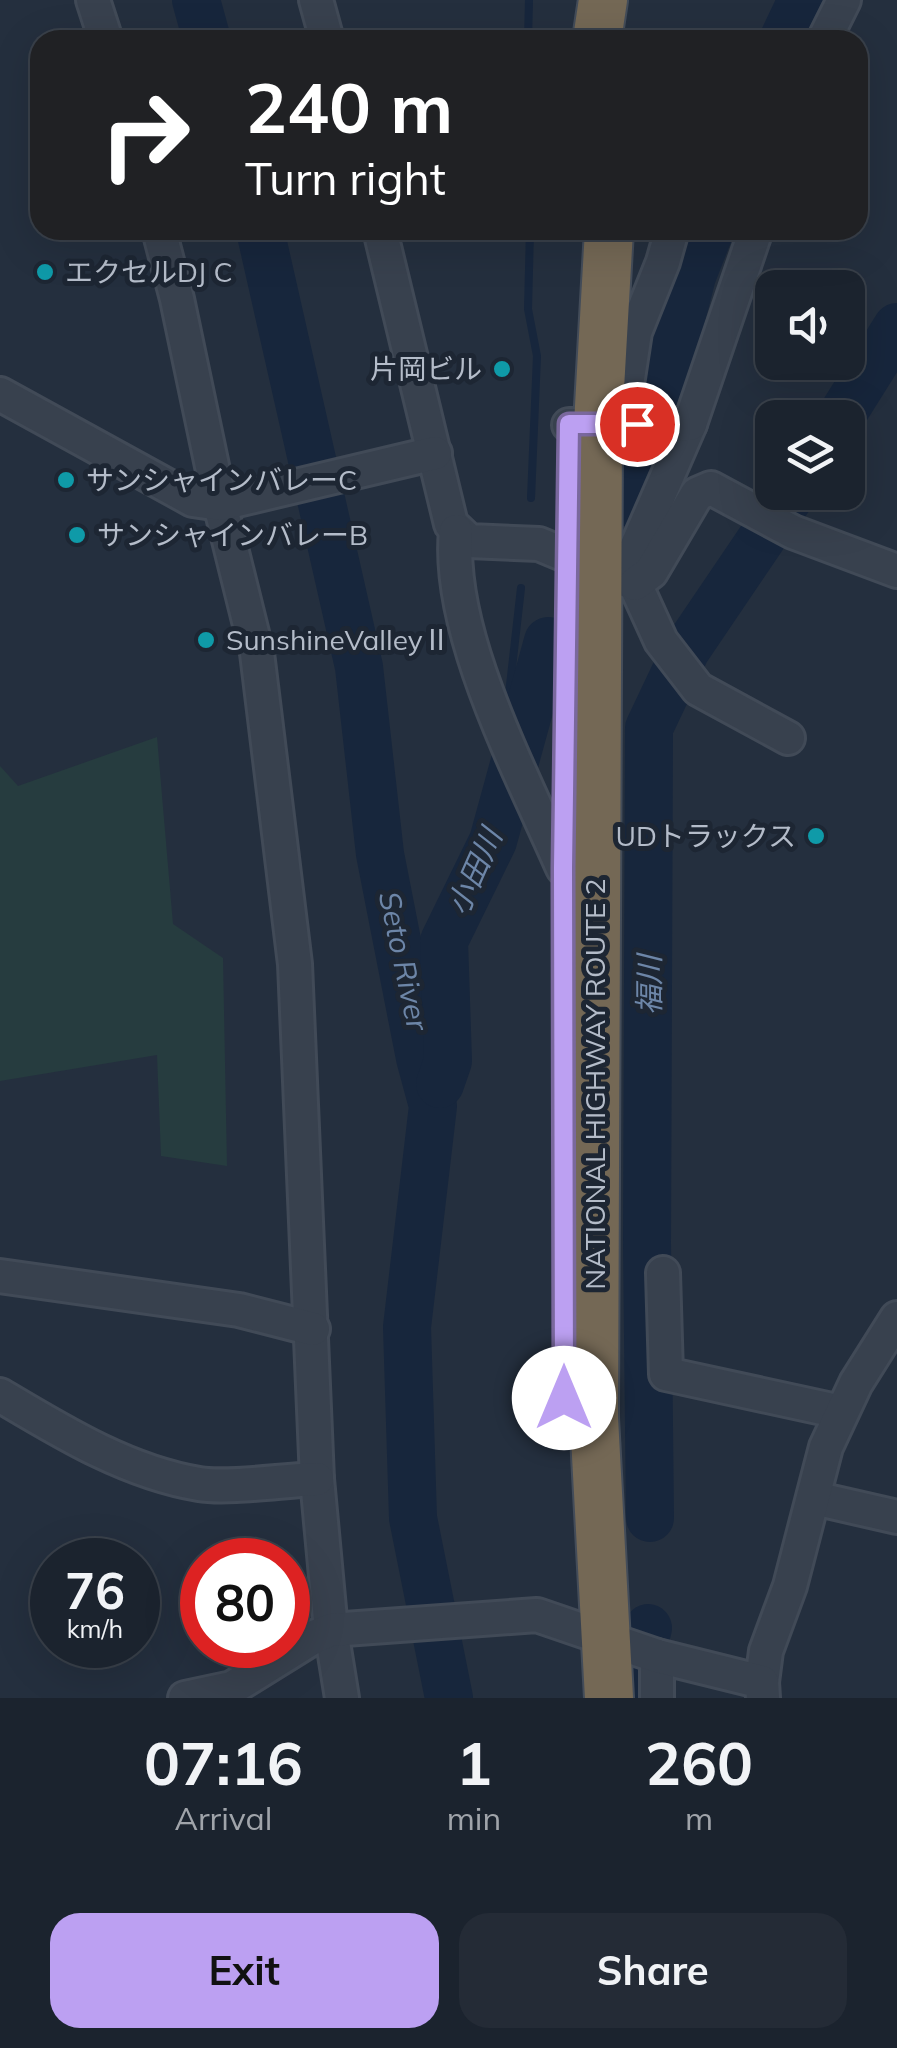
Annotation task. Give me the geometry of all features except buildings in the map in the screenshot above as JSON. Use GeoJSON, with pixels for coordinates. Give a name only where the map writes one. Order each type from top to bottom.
{"type":"FeatureCollection","features":[{"type":"Feature","properties":{"kind":"highway"},"geometry":{"type":"LineString","coordinates":[[598,30],[603,0]]}},
{"type":"Feature","properties":{"kind":"highway"},"geometry":{"type":"LineString","coordinates":[[632,30],[636,0]]}},
{"type":"Feature","properties":{"kind":"highway","name":"NATIONAL HIGHWAY ROUTE 2"},"geometry":{"type":"LineString","coordinates":[[578,240],[606,424]]}},
{"type":"Feature","properties":{"kind":"highway","name":"NATIONAL HIGHWAY ROUTE 2"},"geometry":{"type":"LineString","coordinates":[[609,240],[600,570],[594,1418],[609,1698]]}},
{"type":"Feature","properties":{"kind":"highway","name":"NATIONAL HIGHWAY ROUTE 2"},"geometry":{"type":"LineString","coordinates":[[577,1698],[608,1639],[564,1436],[563,868],[600,570]]}},
{"type":"Feature","properties":{"kind":"street"},"geometry":{"type":"LineString","coordinates":[[316,0],[325,30]]}},
{"type":"Feature","properties":{"kind":"street"},"geometry":{"type":"LineString","coordinates":[[829,30],[844,0]]}},
{"type":"Feature","properties":{"kind":"street"},"geometry":{"type":"LineString","coordinates":[[162,240],[257,653],[295,964],[317,1478],[339,1629],[342,1698]]}},
{"type":"Feature","properties":{"kind":"street"},"geometry":{"type":"LineString","coordinates":[[382,240],[421,456],[456,531],[469,541],[539,544],[600,570],[650,572],[696,494],[711,488],[792,532],[897,571]]}},
{"type":"Feature","properties":{"kind":"street"},"geometry":{"type":"LineString","coordinates":[[669,240],[606,424],[684,424]]}},
{"type":"Feature","properties":{"kind":"street"},"geometry":{"type":"LineString","coordinates":[[600,570],[636,548],[752,240]]}},
{"type":"Feature","properties":{"kind":"street"},"geometry":{"type":"LineString","coordinates":[[0,394],[193,500],[225,502],[421,456]]}},
{"type":"Feature","properties":{"kind":"street"},"geometry":{"type":"LineString","coordinates":[[456,531],[454,558],[471,652],[563,868]]}},
{"type":"Feature","properties":{"kind":"street"},"geometry":{"type":"LineString","coordinates":[[600,570],[698,689],[788,738]]}},
{"type":"Feature","properties":{"kind":"street"},"geometry":{"type":"LineString","coordinates":[[663,1272],[666,1374],[841,1412]]}},
{"type":"Feature","properties":{"kind":"street"},"geometry":{"type":"LineString","coordinates":[[0,1276],[240,1310],[312,1329]]}},
{"type":"Feature","properties":{"kind":"street"},"geometry":{"type":"LineString","coordinates":[[185,1698],[233,1693],[314,1637],[339,1629],[608,1639],[763,1690],[766,1651],[790,1586],[826,1447],[841,1412],[897,1318]]}},
{"type":"Feature","properties":{"kind":"street"},"geometry":{"type":"LineString","coordinates":[[0,1395],[77,1440],[130,1464],[202,1485],[317,1478]]}},
{"type":"Feature","properties":{"kind":"street"},"geometry":{"type":"LineString","coordinates":[[814,1498],[897,1517]]}},
{"type":"Feature","properties":{"kind":"street"},"geometry":{"type":"LineString","coordinates":[[608,1639],[657,1698]]}},
{"type":"Feature","properties":{"kind":"green space"},"geometry":{"type":"Polygon","coordinates":[[[157,737],[173,924],[223,958],[227,1166],[161,1156],[157,1055],[0,1081],[0,766],[18,786],[157,737]]]}},
{"type":"Feature","properties":{"kind":"waterway","name":"Seto River"},"geometry":{"type":"LineString","coordinates":[[196,0],[204,30]]}},
{"type":"Feature","properties":{"kind":"waterway"},"geometry":{"type":"LineString","coordinates":[[528,30],[529,0]]}},
{"type":"Feature","properties":{"kind":"waterway","name":"小田川"},"geometry":{"type":"LineString","coordinates":[[788,30],[802,0]]}},
{"type":"Feature","properties":{"kind":"waterway","name":"Seto River"},"geometry":{"type":"LineString","coordinates":[[262,240],[359,667],[380,854],[433,1106],[407,1327],[413,1518],[449,1698]]}},
{"type":"Feature","properties":{"kind":"waterway"},"geometry":{"type":"LineString","coordinates":[[530,240],[528,309],[537,356],[531,498]]}},
{"type":"Feature","properties":{"kind":"waterway","name":"小田川"},"geometry":{"type":"LineString","coordinates":[[634,504],[692,276],[706,240]]}},
{"type":"Feature","properties":{"kind":"waterway","name":"福川"},"geometry":{"type":"LineString","coordinates":[[851,400],[897,327]]}},
{"type":"Feature","properties":{"kind":"waterway","name":"福川"},"geometry":{"type":"LineString","coordinates":[[650,1518],[649,728],[686,650],[781,510]]}},
{"type":"Feature","properties":{"kind":"waterway"},"geometry":{"type":"LineString","coordinates":[[507,712],[521,588]]}},
{"type":"Feature","properties":{"kind":"waterway","name":"小田川"},"geometry":{"type":"LineString","coordinates":[[440,1084],[448,1061],[444,941],[493,841],[548,641]]}},
{"type":"Feature","properties":{"kind":"waterway"},"geometry":{"type":"LineString","coordinates":[[499,820],[503,766]]}},
{"type":"Feature","properties":{"kind":"waterway","name":"福川"},"geometry":{"type":"LineString","coordinates":[[637,1698],[635,1680],[648,1628]]}},
{"type":"Feature","properties":{"kind":"place","name":"エクセルDJ C"},"geometry":{"type":"Point","coordinates":[45,272]}},
{"type":"Feature","properties":{"kind":"place","name":"片岡ビル"},"geometry":{"type":"Point","coordinates":[502,369]}},
{"type":"Feature","properties":{"kind":"place","name":"サンシャインバレーC"},"geometry":{"type":"Point","coordinates":[66,480]}},
{"type":"Feature","properties":{"kind":"place","name":"サンシャインバレーB"},"geometry":{"type":"Point","coordinates":[77,535]}},
{"type":"Feature","properties":{"kind":"place","name":"SunshineValleyⅡ"},"geometry":{"type":"Point","coordinates":[206,640]}},
{"type":"Feature","properties":{"kind":"place","name":"UDトラックス"},"geometry":{"type":"Point","coordinates":[816,836]}},
{"type":"Feature","properties":{"kind":"route"},"geometry":{"type":"LineString","coordinates":[[564,1398],[563,868],[569,424],[637,424]]}}]}
